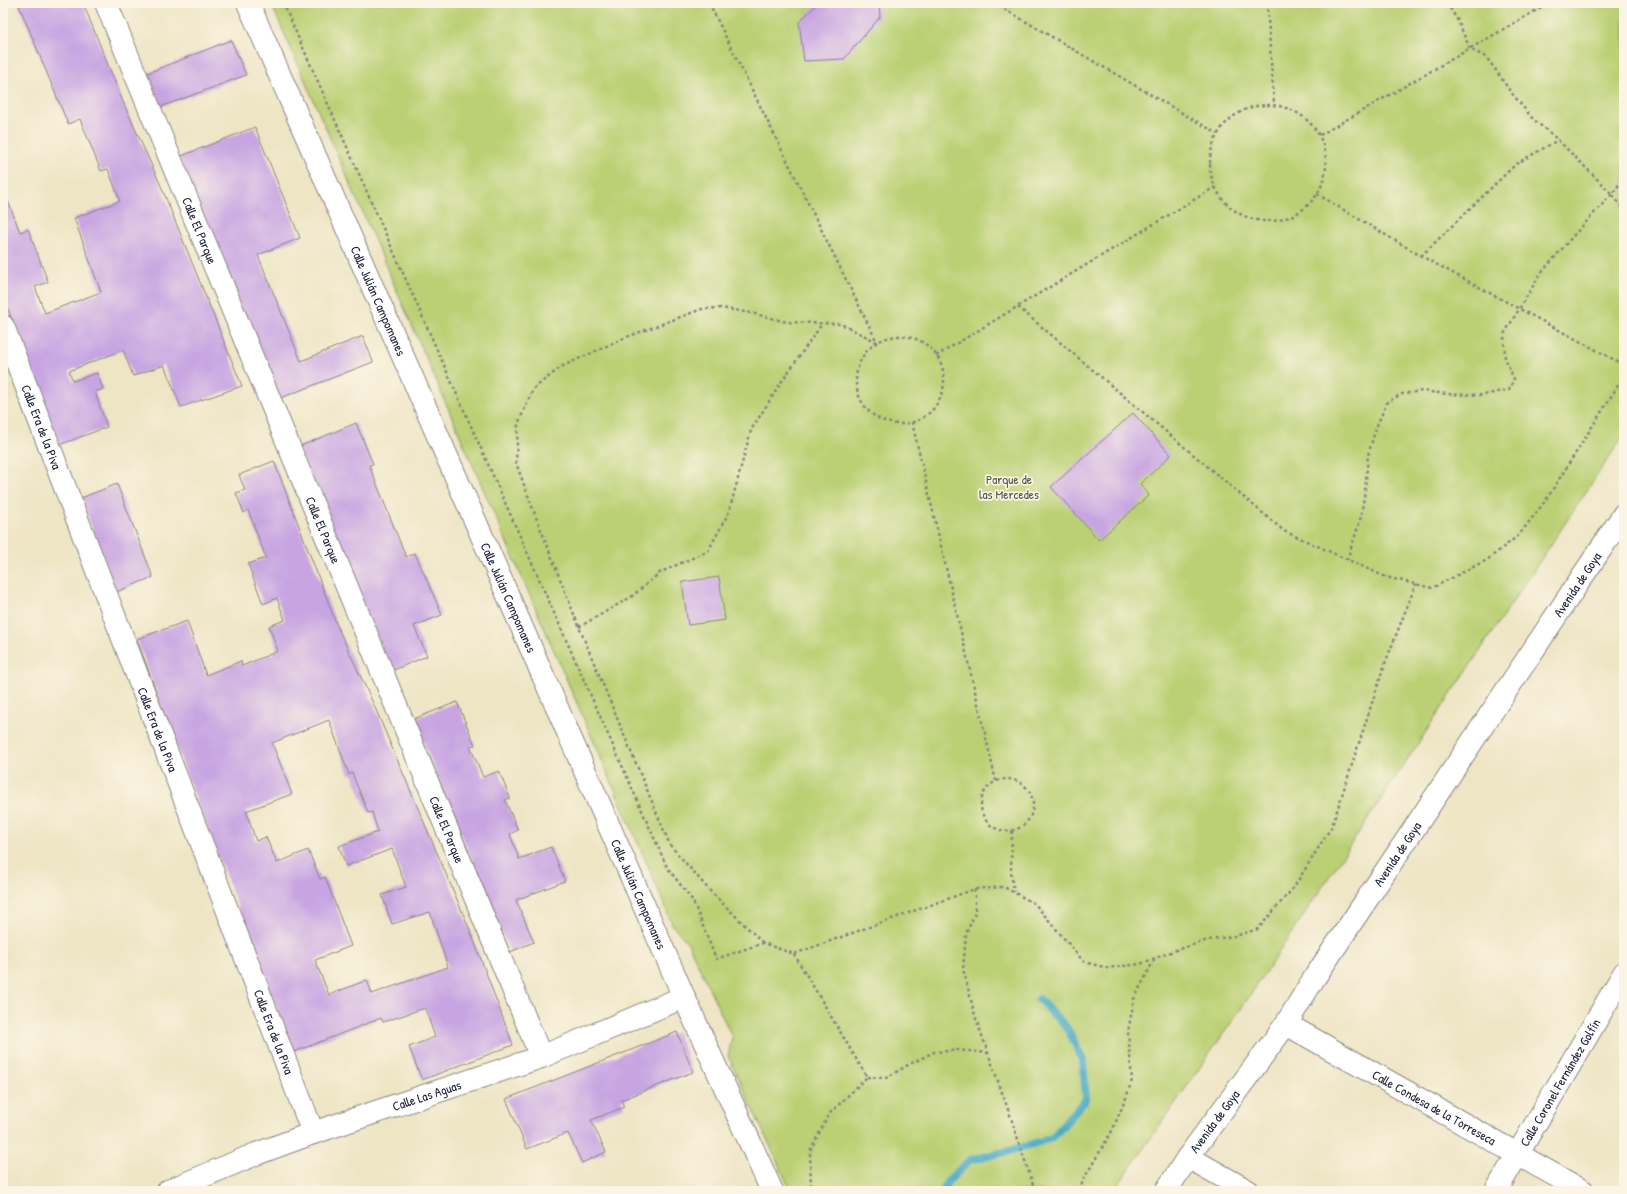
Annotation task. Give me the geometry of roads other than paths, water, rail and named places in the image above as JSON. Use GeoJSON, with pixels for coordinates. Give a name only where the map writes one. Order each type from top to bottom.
{"type":"FeatureCollection","features":[{"type":"Feature","properties":{"kind":"street","name":"Calle El Parque"},"geometry":{"type":"LineString","coordinates":[[106,3],[541,1057]]}},
{"type":"Feature","properties":{"kind":"street","name":"Calle Julián Campomanes"},"geometry":{"type":"LineString","coordinates":[[248,3],[684,997],[772,1191]]}},
{"type":"Feature","properties":{"kind":"street","name":"Calle Era de la Piva"},"geometry":{"type":"LineString","coordinates":[[3,326],[313,1133]]}},
{"type":"Feature","properties":{"kind":"street","name":"Avenida de Goya"},"geometry":{"type":"LineString","coordinates":[[1166,1191],[1188,1158],[1286,1024],[1313,980],[1624,514]]}},
{"type":"Feature","properties":{"kind":"street","name":"Calle Coronel Fernández Golfín"},"geometry":{"type":"LineString","coordinates":[[1496,1191],[1624,973]]}},
{"type":"Feature","properties":{"kind":"street","name":"Calle Las Aguas"},"geometry":{"type":"LineString","coordinates":[[168,1191],[256,1154],[313,1133],[541,1057],[684,997]]}},
{"type":"Feature","properties":{"kind":"street","name":"Calle Condesa de la Torreseca"},"geometry":{"type":"LineString","coordinates":[[1286,1024],[1583,1191]]}},
{"type":"Feature","properties":{"kind":"street"},"geometry":{"type":"LineString","coordinates":[[1188,1158],[1248,1191]]}},
{"type":"Feature","properties":{"kind":"waterway"},"geometry":{"type":"LineString","coordinates":[[943,1191],[947,1182],[970,1160],[1009,1151],[1052,1138],[1086,1099],[1083,1060],[1067,1028],[1039,999]]}},
{"type":"Feature","properties":{"kind":"park label","name":"Parque de las Mercedes"},"geometry":{"type":"Point","coordinates":[1009,486]}}]}
